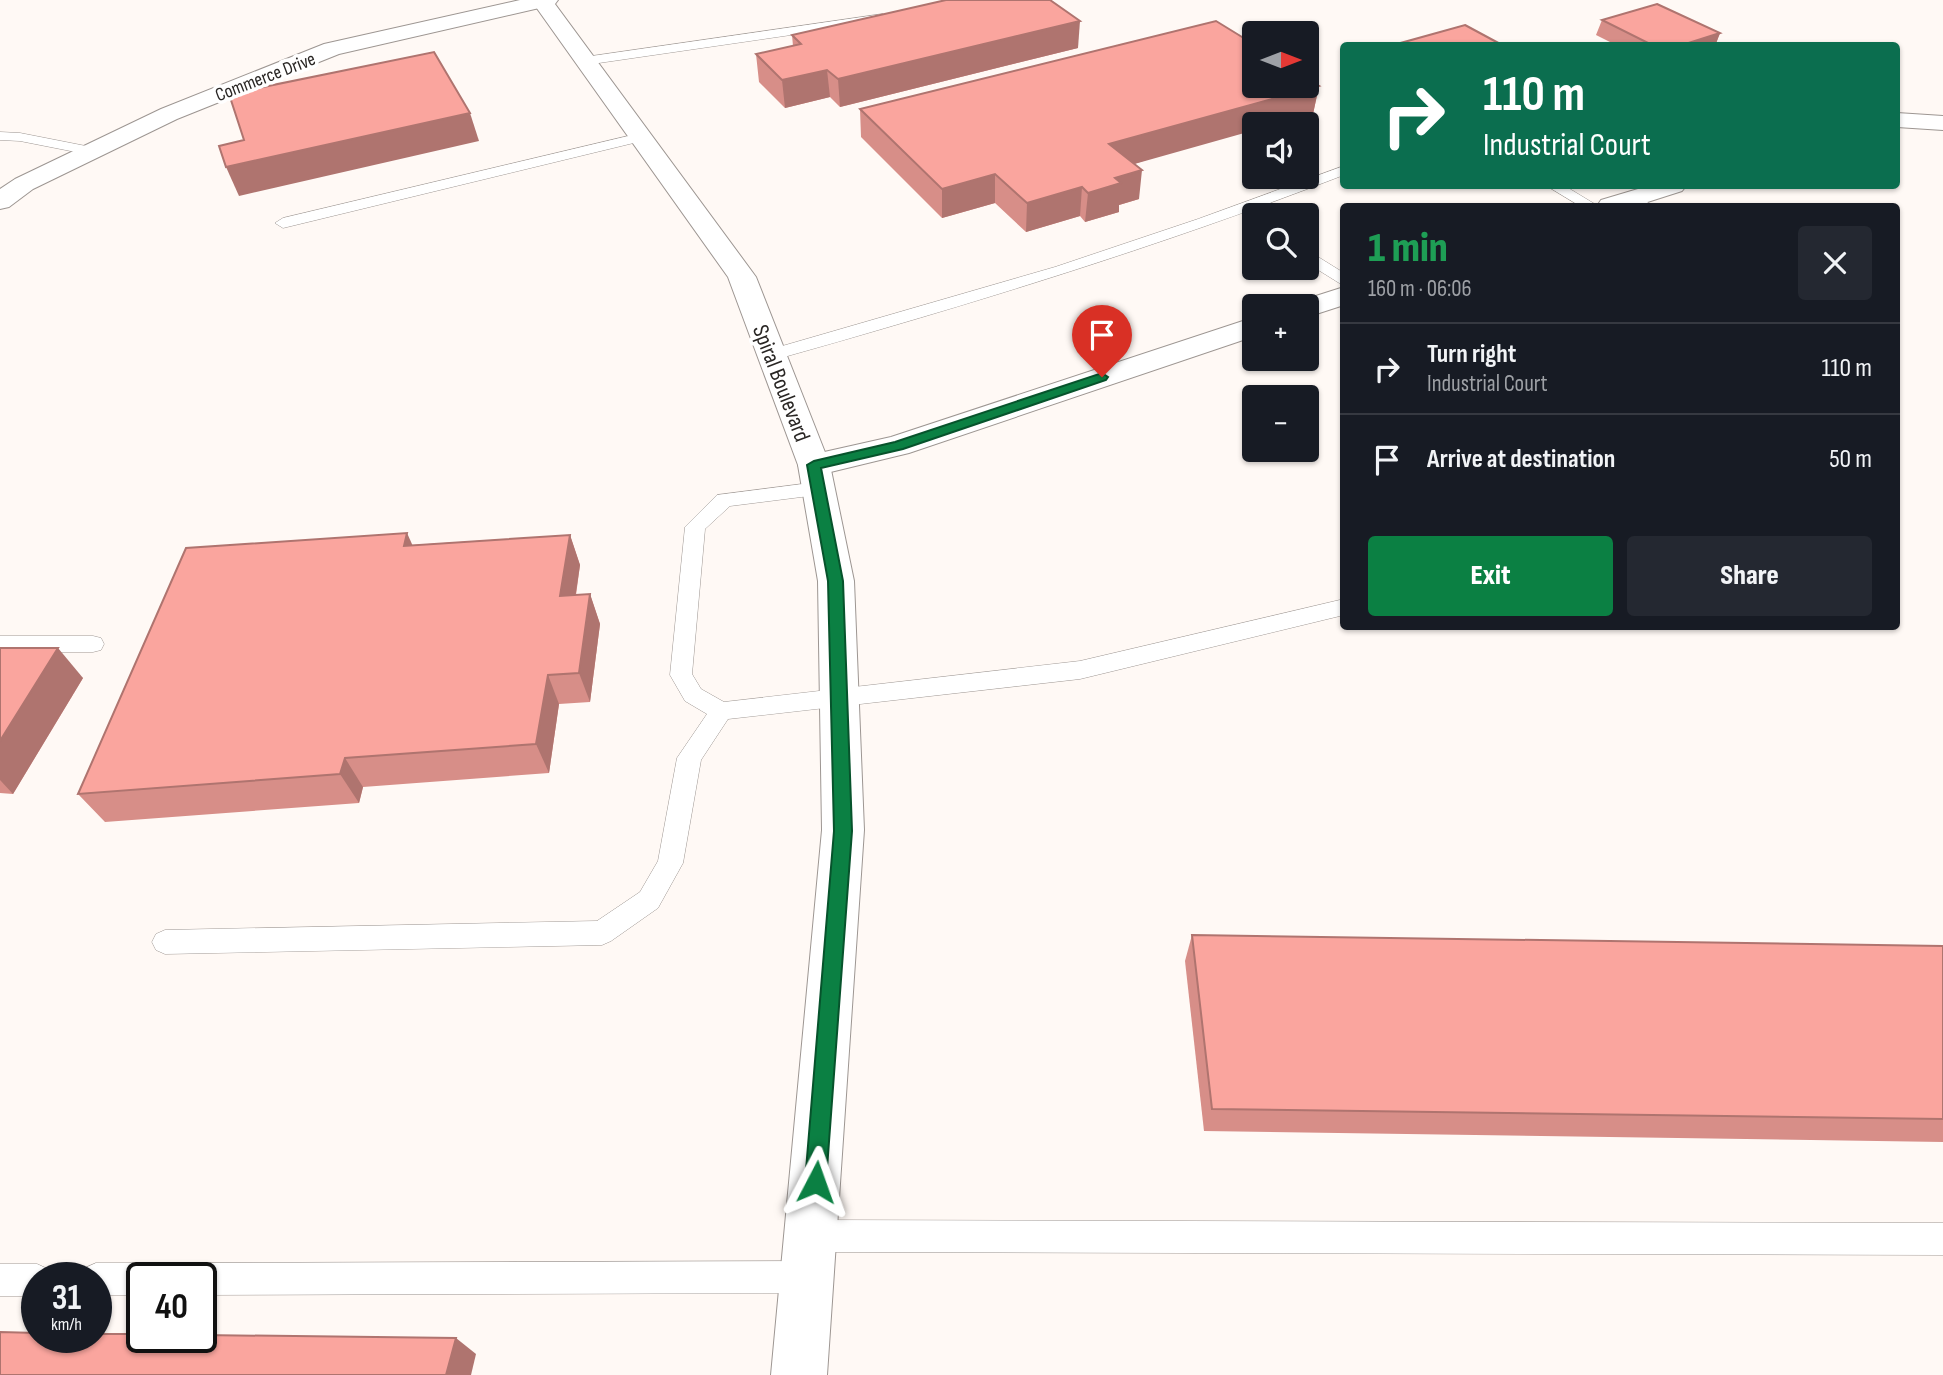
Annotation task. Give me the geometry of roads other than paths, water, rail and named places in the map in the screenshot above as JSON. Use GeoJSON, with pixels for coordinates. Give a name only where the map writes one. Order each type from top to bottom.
{"type":"FeatureCollection","features":[{"type":"Feature","properties":{"kind":"street","name":"Spiral Boulevard"},"geometry":{"type":"LineString","coordinates":[[543,0],[742,277],[816,477],[836,581],[843,831],[799,1375]]}},
{"type":"Feature","properties":{"kind":"street","name":"Commerce Drive"},"geometry":{"type":"LineString","coordinates":[[0,201],[24,184],[169,114],[332,49],[543,0]]}},
{"type":"Feature","properties":{"kind":"street"},"geometry":{"type":"LineString","coordinates":[[1900,120],[1943,123]]}},
{"type":"Feature","properties":{"kind":"street"},"geometry":{"type":"LineString","coordinates":[[1631,203],[1666,189]]}},
{"type":"Feature","properties":{"kind":"street"},"geometry":{"type":"LineString","coordinates":[[1319,304],[1340,296]]}},
{"type":"Feature","properties":{"kind":"street"},"geometry":{"type":"LineString","coordinates":[[816,477],[898,446],[1242,330]]}},
{"type":"Feature","properties":{"kind":"lane"},"geometry":{"type":"LineString","coordinates":[[585,61],[825,24],[902,16]]}},
{"type":"Feature","properties":{"kind":"lane"},"geometry":{"type":"LineString","coordinates":[[0,136],[20,137],[91,151]]}},
{"type":"Feature","properties":{"kind":"lane"},"geometry":{"type":"LineString","coordinates":[[283,223],[641,137]]}},
{"type":"Feature","properties":{"kind":"lane"},"geometry":{"type":"LineString","coordinates":[[1272,203],[1340,172]]}},
{"type":"Feature","properties":{"kind":"lane"},"geometry":{"type":"LineString","coordinates":[[1560,189],[1585,203]]}},
{"type":"Feature","properties":{"kind":"lane"},"geometry":{"type":"LineString","coordinates":[[771,355],[954,304],[1242,215]]}},
{"type":"Feature","properties":{"kind":"lane"},"geometry":{"type":"LineString","coordinates":[[1319,269],[1340,293]]}},
{"type":"Feature","properties":{"kind":"lane"},"geometry":{"type":"LineString","coordinates":[[816,477],[724,500],[695,527],[681,675],[692,695],[721,711],[1080,670],[1340,608]]}},
{"type":"Feature","properties":{"kind":"lane"},"geometry":{"type":"LineString","coordinates":[[0,644],[93,644]]}},
{"type":"Feature","properties":{"kind":"lane"},"geometry":{"type":"LineString","coordinates":[[165,942],[602,933],[649,900],[670,863],[689,758],[721,711]]}},
{"type":"Feature","properties":{"kind":"lane"},"geometry":{"type":"LineString","coordinates":[[811,1236],[1943,1239]]}},
{"type":"Feature","properties":{"kind":"lane"},"geometry":{"type":"LineString","coordinates":[[217,1279],[807,1277]]}},
{"type":"Feature","properties":{"kind":"lane"},"geometry":{"type":"LineString","coordinates":[[0,1280],[21,1280]]}}]}
